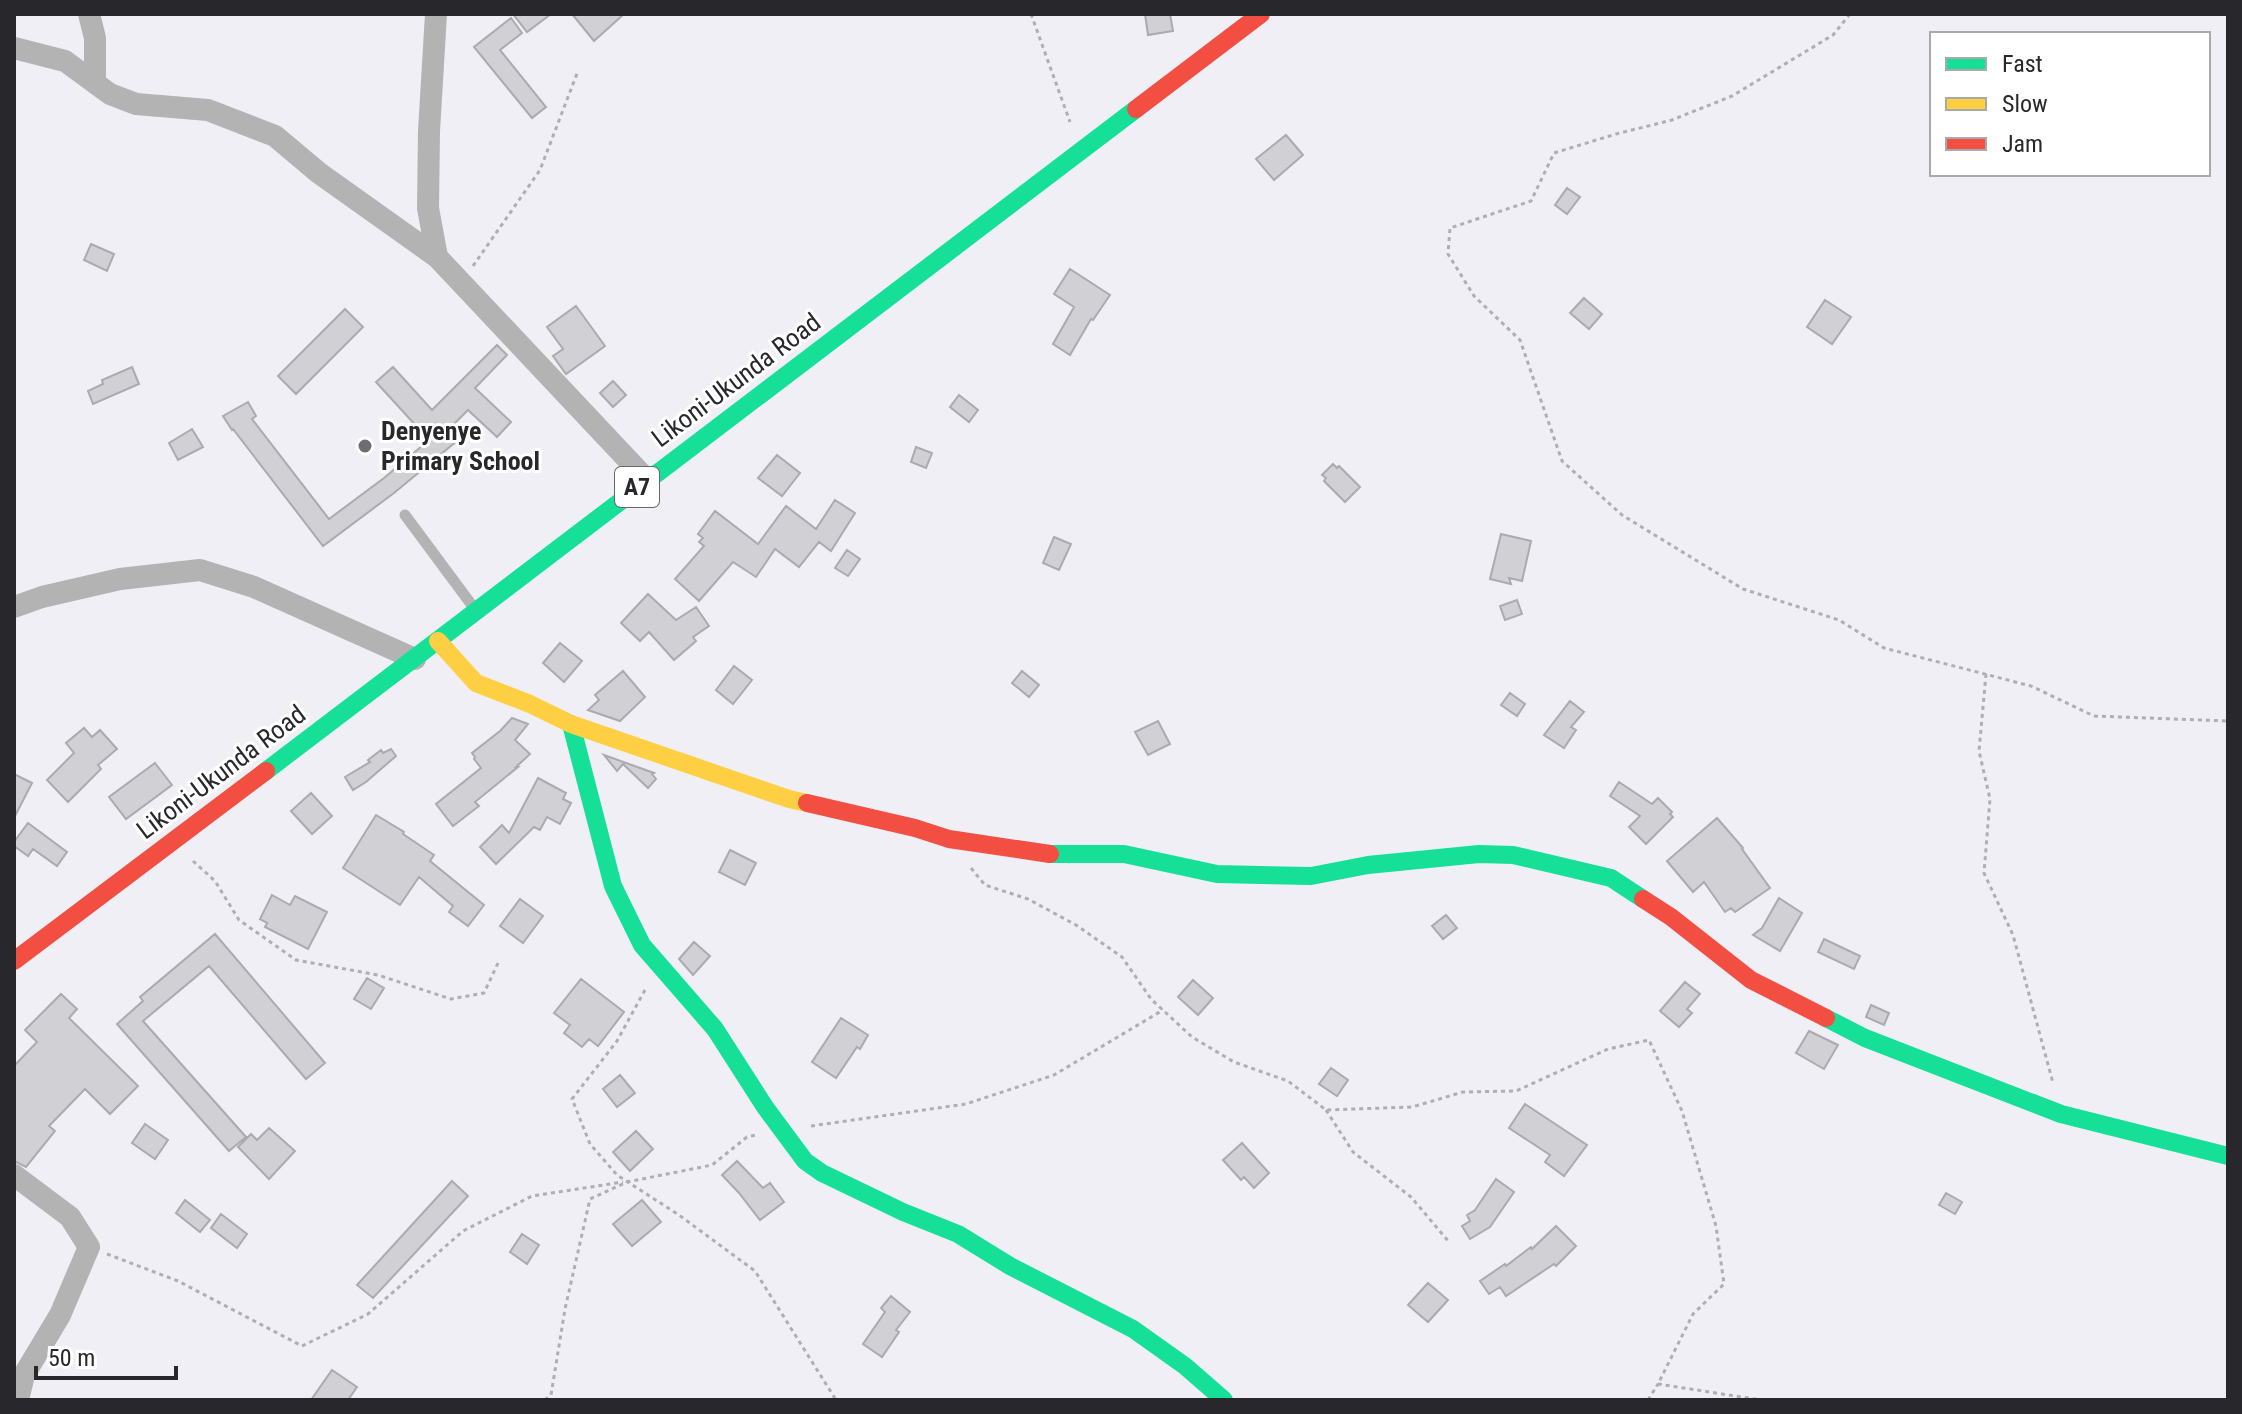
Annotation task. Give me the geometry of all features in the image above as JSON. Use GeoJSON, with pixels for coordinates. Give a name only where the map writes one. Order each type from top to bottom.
{"type":"FeatureCollection","features":[{"type":"Feature","properties":{"kind":"main road","name":"Likoni-Ukunda Road"},"geometry":{"type":"LineString","coordinates":[[14,961],[1261,14]]}},
{"type":"Feature","properties":{"kind":"main road"},"geometry":{"type":"LineString","coordinates":[[438,641],[476,683],[571,724],[789,799],[915,828],[949,839],[1041,854],[1124,854],[1217,874],[1311,876],[1368,865],[1479,854],[1513,855],[1611,878],[1671,917],[1751,980],[1865,1038],[2061,1114],[2228,1156]]}},
{"type":"Feature","properties":{"kind":"main road"},"geometry":{"type":"LineString","coordinates":[[571,724],[613,886],[642,945],[715,1029],[765,1107],[805,1161],[836,1180],[903,1212],[958,1234],[1010,1266],[1133,1329],[1185,1366],[1224,1400]]}},
{"type":"Feature","properties":{"kind":"street"},"geometry":{"type":"LineString","coordinates":[[89,14],[95,38],[95,83]]}},
{"type":"Feature","properties":{"kind":"street"},"geometry":{"type":"LineString","coordinates":[[436,14],[428,208],[437,257]]}},
{"type":"Feature","properties":{"kind":"street"},"geometry":{"type":"LineString","coordinates":[[14,48],[65,61],[110,94],[136,104],[208,110],[275,136],[319,173],[437,257],[647,480]]}},
{"type":"Feature","properties":{"kind":"street"},"geometry":{"type":"LineString","coordinates":[[14,607],[42,597],[120,579],[200,570],[254,587],[415,659]]}},
{"type":"Feature","properties":{"kind":"street"},"geometry":{"type":"LineString","coordinates":[[14,1175],[70,1217],[89,1247],[60,1315],[24,1375],[18,1400]]}},
{"type":"Feature","properties":{"kind":"lane"},"geometry":{"type":"LineString","coordinates":[[405,515],[477,612]]}},
{"type":"Feature","properties":{"kind":"path"},"geometry":{"type":"LineString","coordinates":[[1031,14],[1081,152]]}},
{"type":"Feature","properties":{"kind":"path"},"geometry":{"type":"LineString","coordinates":[[1850,14],[1833,35],[1732,96],[1672,120],[1554,153],[1531,201],[1450,228],[1448,254],[1474,296],[1520,340],[1562,461],[1622,515],[1743,589],[1839,620],[1884,648],[2031,686],[2094,716],[2228,721]]}},
{"type":"Feature","properties":{"kind":"path"},"geometry":{"type":"LineString","coordinates":[[462,283],[540,170],[578,71]]}},
{"type":"Feature","properties":{"kind":"path"},"geometry":{"type":"LineString","coordinates":[[1986,674],[1979,751],[1990,799],[1984,873],[2013,935],[2061,1114]]}},
{"type":"Feature","properties":{"kind":"path"},"geometry":{"type":"LineString","coordinates":[[949,839],[985,885],[1028,899],[1076,925],[1122,957],[1151,999],[1192,1037],[1234,1062],[1288,1081],[1326,1110],[1353,1152],[1411,1197],[1449,1242]]}},
{"type":"Feature","properties":{"kind":"path"},"geometry":{"type":"LineString","coordinates":[[172,840],[215,881],[239,920],[296,960],[378,975],[451,999],[484,993],[498,963]]}},
{"type":"Feature","properties":{"kind":"path"},"geometry":{"type":"LineString","coordinates":[[659,965],[617,1041],[572,1099],[590,1144],[617,1175],[679,1215],[755,1271],[836,1400]]}},
{"type":"Feature","properties":{"kind":"path"},"geometry":{"type":"LineString","coordinates":[[1326,1110],[1412,1107],[1463,1092],[1516,1091],[1608,1049],[1649,1040],[1682,1111],[1716,1226],[1724,1284],[1693,1314],[1648,1400]]}},
{"type":"Feature","properties":{"kind":"path"},"geometry":{"type":"LineString","coordinates":[[89,1247],[178,1281],[302,1346],[368,1314],[463,1231],[532,1196],[627,1182]]}},
{"type":"Feature","properties":{"kind":"path"},"geometry":{"type":"LineString","coordinates":[[1658,1384],[1761,1400]]}},
{"type":"Feature","properties":{"kind":"building"},"geometry":{"type":"Polygon","coordinates":[[[513,14],[551,14],[527,32],[513,14]]]}},
{"type":"Feature","properties":{"kind":"building"},"geometry":{"type":"Polygon","coordinates":[[[572,14],[624,14],[594,41],[572,14]]]}},
{"type":"Feature","properties":{"kind":"building"},"geometry":{"type":"Polygon","coordinates":[[[1145,14],[1170,14],[1173,31],[1148,35],[1145,14]]]}},
{"type":"Feature","properties":{"kind":"building"},"geometry":{"type":"Polygon","coordinates":[[[511,18],[522,33],[500,50],[546,107],[532,118],[474,47],[511,18]]]}},
{"type":"Feature","properties":{"kind":"building"},"geometry":{"type":"Polygon","coordinates":[[[1286,135],[1303,155],[1274,180],[1256,159],[1286,135]]]}},
{"type":"Feature","properties":{"kind":"building"},"geometry":{"type":"Polygon","coordinates":[[[1567,188],[1580,197],[1567,214],[1555,205],[1567,188]]]}},
{"type":"Feature","properties":{"kind":"building"},"geometry":{"type":"Polygon","coordinates":[[[91,244],[114,254],[107,271],[84,260],[91,244]]]}},
{"type":"Feature","properties":{"kind":"building"},"geometry":{"type":"Polygon","coordinates":[[[1070,269],[1110,295],[1091,319],[1070,355],[1053,344],[1074,307],[1054,294],[1070,269]]]}},
{"type":"Feature","properties":{"kind":"building"},"geometry":{"type":"Polygon","coordinates":[[[1584,298],[1602,314],[1589,329],[1570,313],[1584,298]]]}},
{"type":"Feature","properties":{"kind":"building"},"geometry":{"type":"Polygon","coordinates":[[[1825,300],[1851,317],[1832,344],[1807,327],[1825,300]]]}},
{"type":"Feature","properties":{"kind":"building"},"geometry":{"type":"Polygon","coordinates":[[[576,306],[605,346],[566,374],[553,356],[563,349],[547,327],[576,306]]]}},
{"type":"Feature","properties":{"kind":"building"},"geometry":{"type":"Polygon","coordinates":[[[345,309],[363,327],[296,394],[278,376],[345,309]]]}},
{"type":"Feature","properties":{"kind":"building"},"geometry":{"type":"Polygon","coordinates":[[[497,345],[507,355],[475,388],[511,422],[497,437],[468,410],[449,429],[458,440],[323,546],[223,416],[248,402],[256,416],[252,419],[329,519],[429,440],[376,382],[393,367],[432,410],[497,345]]]}},
{"type":"Feature","properties":{"kind":"building"},"geometry":{"type":"Polygon","coordinates":[[[132,367],[139,384],[93,404],[88,391],[103,384],[102,380],[132,367]]]}},
{"type":"Feature","properties":{"kind":"building"},"geometry":{"type":"Polygon","coordinates":[[[613,381],[626,395],[613,407],[600,393],[613,381]]]}},
{"type":"Feature","properties":{"kind":"building"},"geometry":{"type":"Polygon","coordinates":[[[959,395],[978,410],[969,422],[950,407],[959,395]]]}},
{"type":"Feature","properties":{"kind":"building"},"geometry":{"type":"Polygon","coordinates":[[[192,429],[203,447],[178,460],[169,443],[192,429]]]}},
{"type":"Feature","properties":{"kind":"building"},"geometry":{"type":"Polygon","coordinates":[[[916,447],[932,453],[926,468],[911,462],[916,447]]]}},
{"type":"Feature","properties":{"kind":"building"},"geometry":{"type":"Polygon","coordinates":[[[777,455],[800,473],[782,496],[758,478],[777,455]]]}},
{"type":"Feature","properties":{"kind":"building"},"geometry":{"type":"Polygon","coordinates":[[[1333,464],[1360,487],[1345,502],[1322,475],[1333,464]]]}},
{"type":"Feature","properties":{"kind":"building"},"geometry":{"type":"Polygon","coordinates":[[[835,500],[855,513],[831,551],[819,542],[799,567],[775,549],[756,577],[733,562],[699,601],[675,579],[704,546],[699,542],[703,538],[698,534],[715,511],[758,544],[786,506],[816,529],[835,500]]]}},
{"type":"Feature","properties":{"kind":"building"},"geometry":{"type":"Polygon","coordinates":[[[1501,534],[1531,541],[1522,581],[1509,578],[1511,584],[1490,579],[1501,534]]]}},
{"type":"Feature","properties":{"kind":"building"},"geometry":{"type":"Polygon","coordinates":[[[1054,537],[1071,544],[1059,570],[1043,563],[1054,537]]]}},
{"type":"Feature","properties":{"kind":"building"},"geometry":{"type":"Polygon","coordinates":[[[847,550],[860,559],[848,576],[835,568],[847,550]]]}},
{"type":"Feature","properties":{"kind":"building"},"geometry":{"type":"Polygon","coordinates":[[[648,594],[676,620],[696,607],[709,626],[693,637],[696,641],[674,660],[649,632],[640,641],[621,623],[648,594]]]}},
{"type":"Feature","properties":{"kind":"building"},"geometry":{"type":"Polygon","coordinates":[[[1517,600],[1522,614],[1505,620],[1500,606],[1517,600]]]}},
{"type":"Feature","properties":{"kind":"building"},"geometry":{"type":"Polygon","coordinates":[[[560,643],[582,661],[564,682],[543,663],[560,643]]]}},
{"type":"Feature","properties":{"kind":"building"},"geometry":{"type":"Polygon","coordinates":[[[734,666],[752,680],[733,704],[716,690],[734,666]]]}},
{"type":"Feature","properties":{"kind":"building"},"geometry":{"type":"Polygon","coordinates":[[[623,671],[645,697],[620,721],[588,710],[599,700],[595,695],[623,671]]]}},
{"type":"Feature","properties":{"kind":"building"},"geometry":{"type":"Polygon","coordinates":[[[1022,671],[1039,685],[1029,697],[1012,683],[1022,671]]]}},
{"type":"Feature","properties":{"kind":"building"},"geometry":{"type":"Polygon","coordinates":[[[1510,693],[1525,704],[1517,716],[1501,705],[1510,693]]]}},
{"type":"Feature","properties":{"kind":"building"},"geometry":{"type":"Polygon","coordinates":[[[1570,701],[1584,712],[1571,727],[1576,730],[1564,748],[1544,735],[1570,701]]]}},
{"type":"Feature","properties":{"kind":"building"},"geometry":{"type":"Polygon","coordinates":[[[512,718],[528,724],[515,740],[530,754],[475,802],[479,806],[453,826],[436,804],[481,768],[472,753],[512,718]]]}},
{"type":"Feature","properties":{"kind":"building"},"geometry":{"type":"Polygon","coordinates":[[[1158,721],[1170,744],[1148,755],[1135,732],[1158,721]]]}},
{"type":"Feature","properties":{"kind":"building"},"geometry":{"type":"Polygon","coordinates":[[[84,728],[92,737],[100,730],[117,749],[98,765],[101,769],[68,802],[47,780],[74,753],[66,743],[84,728]]]}},
{"type":"Feature","properties":{"kind":"building"},"geometry":{"type":"Polygon","coordinates":[[[391,749],[396,756],[353,790],[345,777],[370,762],[368,760],[381,750],[383,753],[391,749]]]}},
{"type":"Feature","properties":{"kind":"building"},"geometry":{"type":"Polygon","coordinates":[[[604,755],[654,773],[656,779],[648,788],[623,764],[617,771],[604,755]]]}},
{"type":"Feature","properties":{"kind":"building"},"geometry":{"type":"Polygon","coordinates":[[[155,763],[172,785],[126,819],[109,797],[155,763]]]}},
{"type":"Feature","properties":{"kind":"building"},"geometry":{"type":"Polygon","coordinates":[[[14,774],[32,783],[14,818],[14,774]]]}},
{"type":"Feature","properties":{"kind":"building"},"geometry":{"type":"Polygon","coordinates":[[[538,778],[566,793],[563,799],[571,803],[560,824],[547,817],[540,830],[534,827],[496,864],[480,847],[502,825],[509,833],[538,778]]]}},
{"type":"Feature","properties":{"kind":"building"},"geometry":{"type":"Polygon","coordinates":[[[1619,782],[1652,804],[1658,798],[1672,812],[1673,817],[1646,844],[1629,827],[1640,816],[1610,796],[1619,782]]]}},
{"type":"Feature","properties":{"kind":"building"},"geometry":{"type":"Polygon","coordinates":[[[311,793],[332,816],[312,834],[291,811],[311,793]]]}},
{"type":"Feature","properties":{"kind":"building"},"geometry":{"type":"Polygon","coordinates":[[[376,815],[434,855],[430,861],[484,905],[468,926],[449,912],[453,906],[419,877],[400,905],[343,868],[376,815]]]}},
{"type":"Feature","properties":{"kind":"building"},"geometry":{"type":"Polygon","coordinates":[[[1717,818],[1743,848],[1770,888],[1735,912],[1731,908],[1725,912],[1704,882],[1693,892],[1667,861],[1717,818]]]}},
{"type":"Feature","properties":{"kind":"building"},"geometry":{"type":"Polygon","coordinates":[[[28,823],[67,852],[57,866],[33,849],[28,856],[14,846],[28,823]]]}},
{"type":"Feature","properties":{"kind":"building"},"geometry":{"type":"Polygon","coordinates":[[[730,850],[756,863],[745,885],[719,872],[730,850]]]}},
{"type":"Feature","properties":{"kind":"building"},"geometry":{"type":"Polygon","coordinates":[[[272,895],[290,905],[295,896],[327,912],[308,949],[265,927],[267,923],[260,919],[272,895]]]}},
{"type":"Feature","properties":{"kind":"building"},"geometry":{"type":"Polygon","coordinates":[[[1779,898],[1802,913],[1780,951],[1753,935],[1762,928],[1779,898]]]}},
{"type":"Feature","properties":{"kind":"building"},"geometry":{"type":"Polygon","coordinates":[[[520,899],[543,916],[523,943],[500,926],[520,899]]]}},
{"type":"Feature","properties":{"kind":"building"},"geometry":{"type":"Polygon","coordinates":[[[1446,915],[1457,928],[1443,939],[1432,926],[1446,915]]]}},
{"type":"Feature","properties":{"kind":"building"},"geometry":{"type":"Polygon","coordinates":[[[215,934],[325,1063],[306,1079],[209,966],[143,1021],[246,1137],[229,1151],[117,1024],[143,1001],[140,997],[215,934]]]}},
{"type":"Feature","properties":{"kind":"building"},"geometry":{"type":"Polygon","coordinates":[[[1824,939],[1860,956],[1854,969],[1818,952],[1824,939]]]}},
{"type":"Feature","properties":{"kind":"building"},"geometry":{"type":"Polygon","coordinates":[[[694,942],[710,956],[693,975],[679,959],[694,942]]]}},
{"type":"Feature","properties":{"kind":"building"},"geometry":{"type":"Polygon","coordinates":[[[367,978],[384,988],[371,1009],[354,999],[367,978]]]}},
{"type":"Feature","properties":{"kind":"building"},"geometry":{"type":"Polygon","coordinates":[[[581,979],[624,1012],[598,1046],[589,1039],[582,1047],[564,1033],[570,1025],[554,1013],[581,979]]]}},
{"type":"Feature","properties":{"kind":"building"},"geometry":{"type":"Polygon","coordinates":[[[1193,980],[1213,998],[1198,1015],[1178,997],[1193,980]]]}},
{"type":"Feature","properties":{"kind":"building"},"geometry":{"type":"Polygon","coordinates":[[[1685,982],[1700,994],[1687,1009],[1692,1013],[1679,1027],[1660,1011],[1685,982]]]}},
{"type":"Feature","properties":{"kind":"building"},"geometry":{"type":"Polygon","coordinates":[[[61,994],[77,1009],[69,1018],[138,1086],[110,1114],[85,1089],[49,1126],[55,1131],[26,1167],[14,1161],[14,1066],[37,1042],[25,1030],[61,994]]]}},
{"type":"Feature","properties":{"kind":"building"},"geometry":{"type":"Polygon","coordinates":[[[1871,1005],[1889,1013],[1884,1025],[1866,1017],[1871,1005]]]}},
{"type":"Feature","properties":{"kind":"building"},"geometry":{"type":"Polygon","coordinates":[[[841,1018],[868,1035],[836,1078],[812,1062],[841,1018]]]}},
{"type":"Feature","properties":{"kind":"building"},"geometry":{"type":"Polygon","coordinates":[[[1809,1031],[1838,1045],[1824,1069],[1796,1053],[1809,1031]]]}},
{"type":"Feature","properties":{"kind":"building"},"geometry":{"type":"Polygon","coordinates":[[[1331,1068],[1348,1080],[1337,1096],[1319,1084],[1331,1068]]]}},
{"type":"Feature","properties":{"kind":"building"},"geometry":{"type":"Polygon","coordinates":[[[620,1075],[635,1093],[617,1107],[603,1089],[620,1075]]]}},
{"type":"Feature","properties":{"kind":"building"},"geometry":{"type":"Polygon","coordinates":[[[1525,1104],[1587,1145],[1564,1176],[1545,1162],[1550,1155],[1509,1128],[1525,1104]]]}},
{"type":"Feature","properties":{"kind":"building"},"geometry":{"type":"Polygon","coordinates":[[[145,1124],[168,1140],[155,1159],[132,1143],[145,1124]]]}},
{"type":"Feature","properties":{"kind":"building"},"geometry":{"type":"Polygon","coordinates":[[[269,1128],[295,1151],[269,1179],[238,1147],[251,1134],[257,1140],[269,1128]]]}},
{"type":"Feature","properties":{"kind":"building"},"geometry":{"type":"Polygon","coordinates":[[[636,1131],[653,1149],[630,1171],[613,1152],[636,1131]]]}},
{"type":"Feature","properties":{"kind":"building"},"geometry":{"type":"Polygon","coordinates":[[[1242,1143],[1269,1173],[1254,1188],[1244,1177],[1241,1180],[1223,1160],[1242,1143]]]}},
{"type":"Feature","properties":{"kind":"building"},"geometry":{"type":"Polygon","coordinates":[[[737,1161],[763,1188],[770,1183],[784,1202],[760,1220],[722,1175],[737,1161]]]}},
{"type":"Feature","properties":{"kind":"building"},"geometry":{"type":"Polygon","coordinates":[[[1496,1179],[1514,1192],[1490,1227],[1470,1239],[1462,1226],[1470,1221],[1467,1215],[1475,1210],[1496,1179]]]}},
{"type":"Feature","properties":{"kind":"building"},"geometry":{"type":"Polygon","coordinates":[[[452,1181],[468,1196],[373,1298],[357,1285],[452,1181]]]}},
{"type":"Feature","properties":{"kind":"building"},"geometry":{"type":"Polygon","coordinates":[[[1946,1193],[1962,1202],[1955,1214],[1939,1205],[1946,1193]]]}},
{"type":"Feature","properties":{"kind":"building"},"geometry":{"type":"Polygon","coordinates":[[[185,1200],[210,1220],[200,1232],[176,1213],[185,1200]]]}},
{"type":"Feature","properties":{"kind":"building"},"geometry":{"type":"Polygon","coordinates":[[[642,1200],[661,1222],[632,1246],[613,1224],[642,1200]]]}},
{"type":"Feature","properties":{"kind":"building"},"geometry":{"type":"Polygon","coordinates":[[[221,1214],[247,1234],[237,1248],[211,1228],[221,1214]]]}},
{"type":"Feature","properties":{"kind":"building"},"geometry":{"type":"Polygon","coordinates":[[[1556,1226],[1576,1246],[1556,1266],[1554,1264],[1506,1296],[1500,1287],[1489,1294],[1480,1281],[1532,1249],[1556,1226]]]}},
{"type":"Feature","properties":{"kind":"building"},"geometry":{"type":"Polygon","coordinates":[[[522,1234],[539,1245],[527,1264],[510,1252],[522,1234]]]}},
{"type":"Feature","properties":{"kind":"building"},"geometry":{"type":"Polygon","coordinates":[[[1428,1283],[1448,1300],[1428,1322],[1408,1305],[1428,1283]]]}},
{"type":"Feature","properties":{"kind":"building"},"geometry":{"type":"Polygon","coordinates":[[[891,1296],[910,1312],[882,1357],[863,1344],[885,1312],[881,1308],[891,1296]]]}},
{"type":"Feature","properties":{"kind":"building"},"geometry":{"type":"Polygon","coordinates":[[[332,1370],[357,1387],[348,1400],[311,1400],[332,1370]]]}},
{"type":"Feature","properties":{"kind":"traffic: fast"},"geometry":{"type":"LineString","coordinates":[[266,771],[1136,109]]}},
{"type":"Feature","properties":{"kind":"traffic: fast"},"geometry":{"type":"LineString","coordinates":[[571,724],[613,886],[642,945],[715,1029],[765,1107],[805,1161],[822,1173],[903,1212],[958,1234],[1010,1266],[1133,1329],[1185,1366],[1224,1400]]}},
{"type":"Feature","properties":{"kind":"traffic: fast"},"geometry":{"type":"LineString","coordinates":[[1050,854],[1124,854],[1217,874],[1311,876],[1368,865],[1479,854],[1513,855],[1611,878],[1643,899]]}},
{"type":"Feature","properties":{"kind":"traffic: fast"},"geometry":{"type":"LineString","coordinates":[[1826,1018],[1865,1038],[2061,1114],[2228,1156]]}},
{"type":"Feature","properties":{"kind":"traffic: slow"},"geometry":{"type":"LineString","coordinates":[[438,641],[476,683],[571,724],[807,803]]}},
{"type":"Feature","properties":{"kind":"traffic: jam"},"geometry":{"type":"LineString","coordinates":[[1136,109],[1261,14]]}},
{"type":"Feature","properties":{"kind":"traffic: jam"},"geometry":{"type":"LineString","coordinates":[[14,961],[266,771]]}},
{"type":"Feature","properties":{"kind":"traffic: jam"},"geometry":{"type":"LineString","coordinates":[[807,803],[949,839],[1050,854]]}},
{"type":"Feature","properties":{"kind":"traffic: jam"},"geometry":{"type":"LineString","coordinates":[[1643,899],[1751,980],[1826,1018]]}},
{"type":"Feature","properties":{"kind":"place","name":"Denyenye Primary School"},"geometry":{"type":"Point","coordinates":[365,446]}}]}
